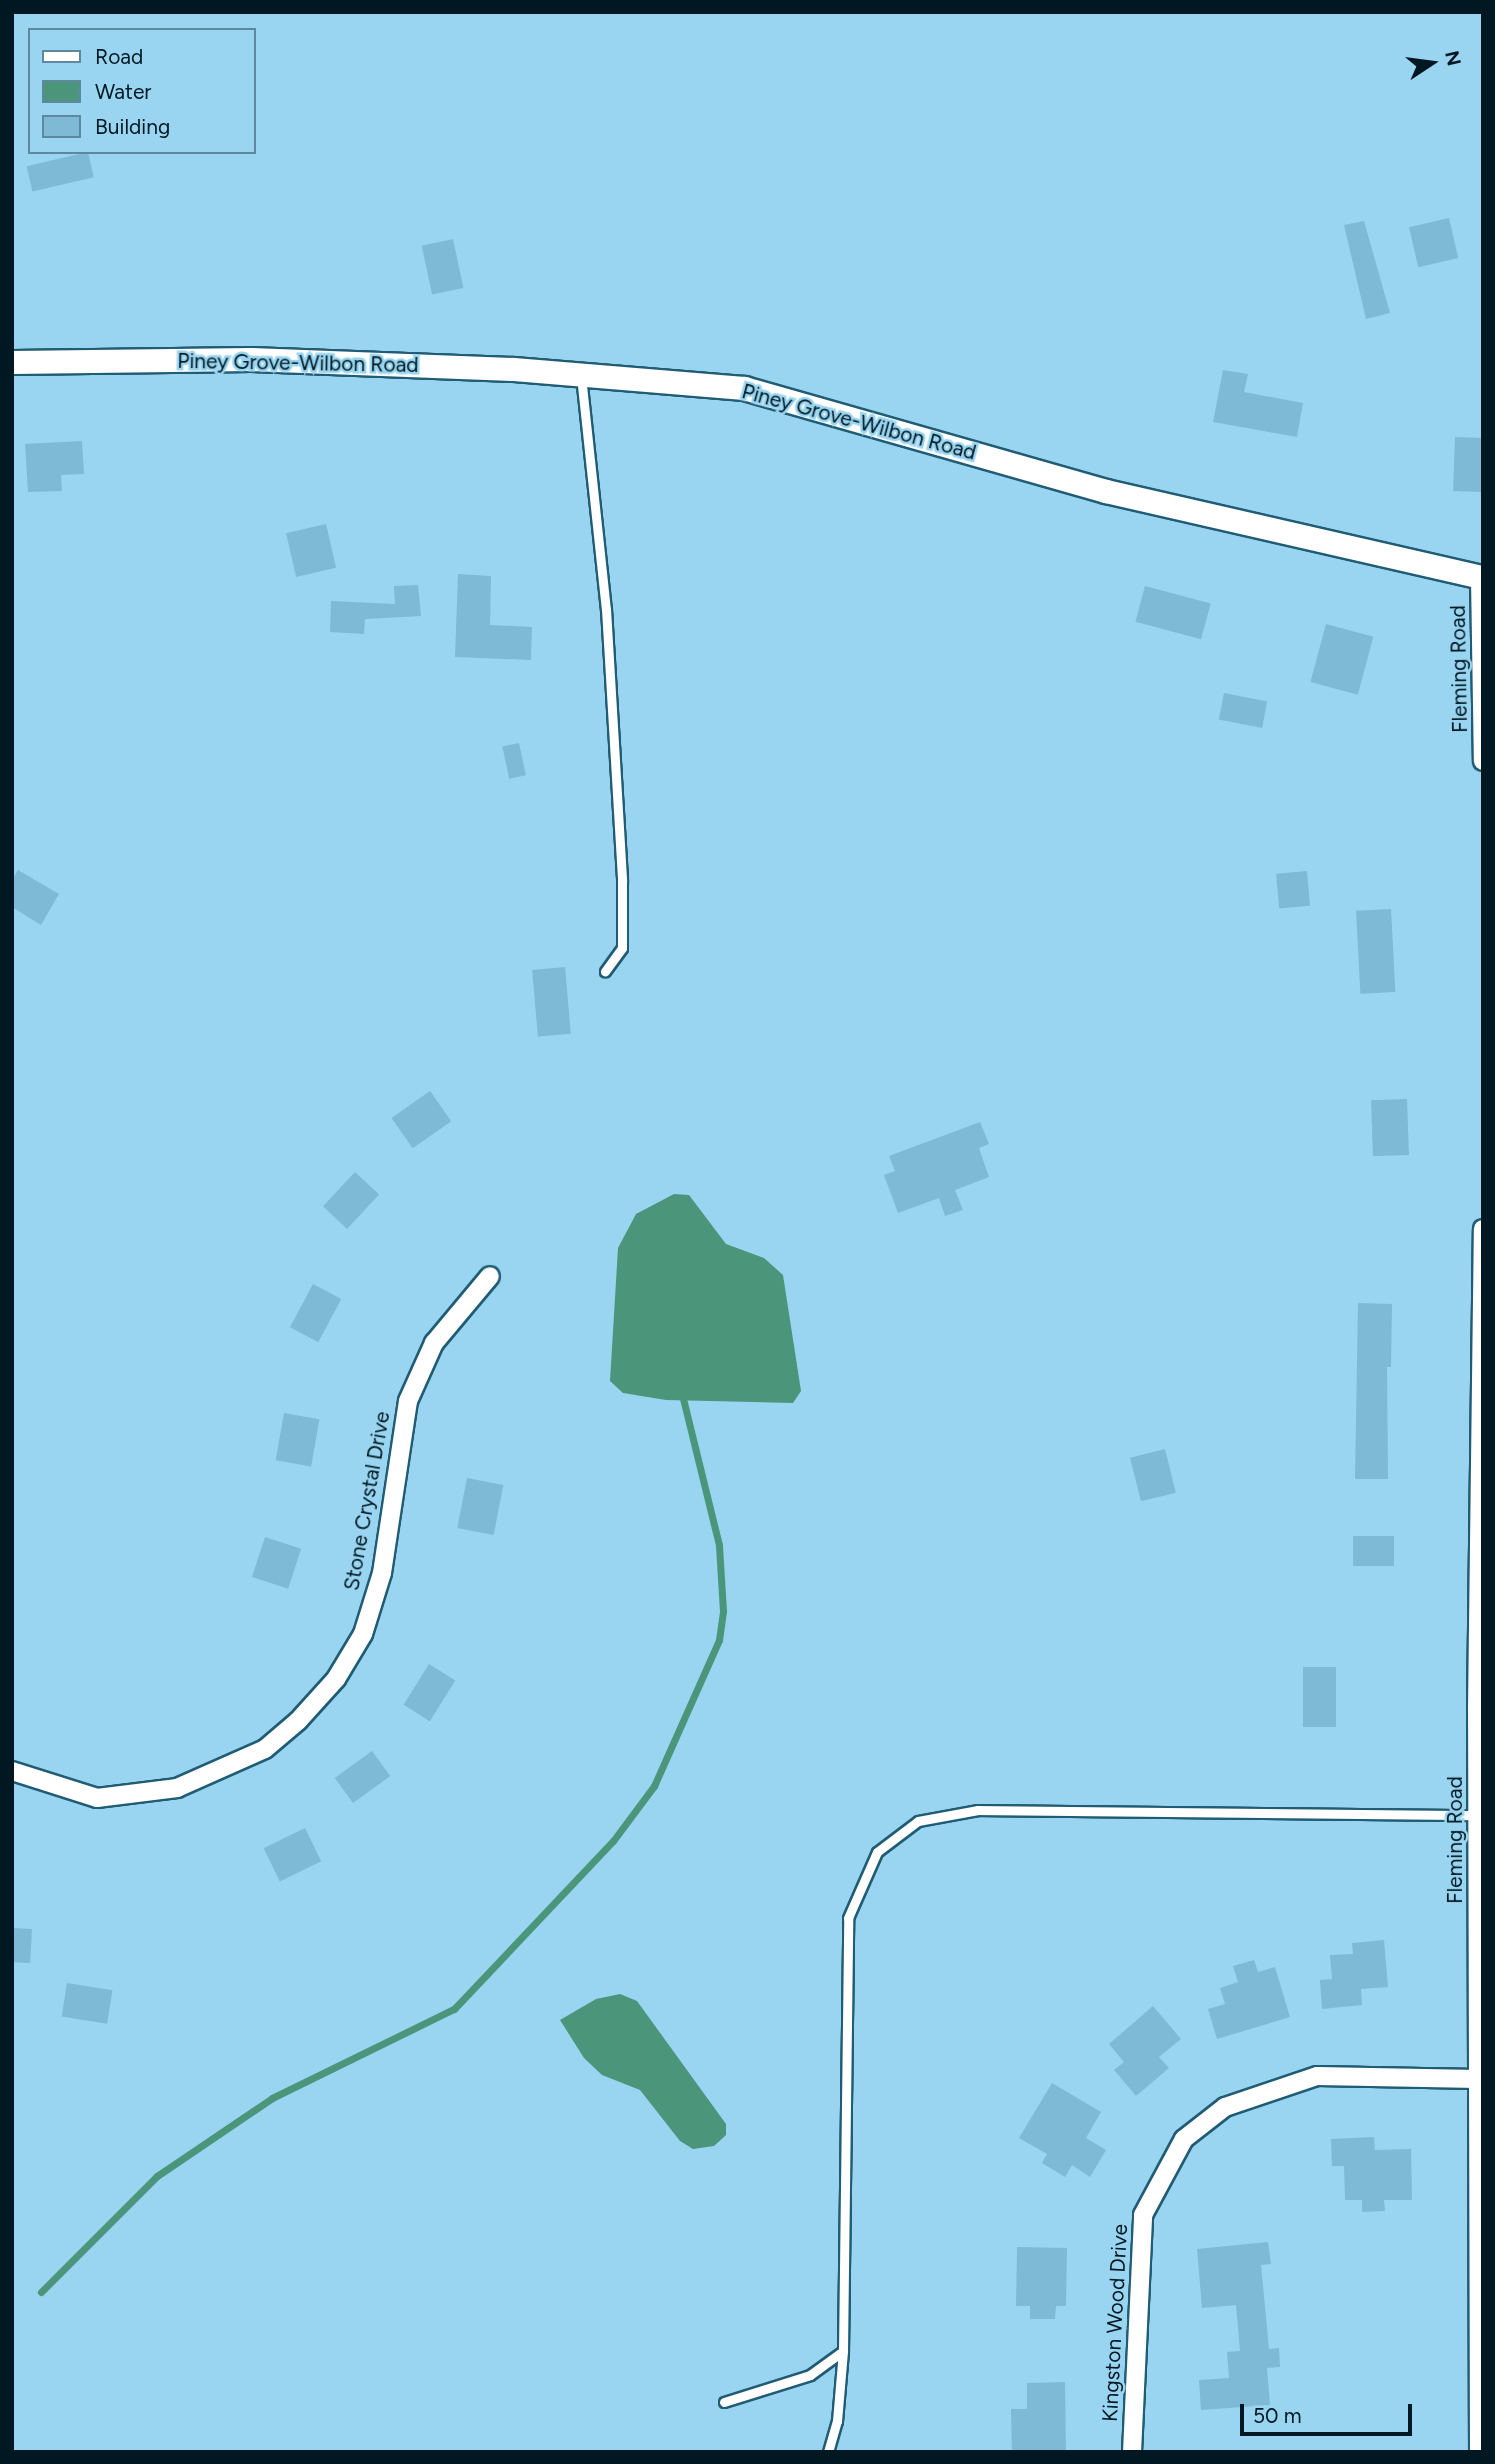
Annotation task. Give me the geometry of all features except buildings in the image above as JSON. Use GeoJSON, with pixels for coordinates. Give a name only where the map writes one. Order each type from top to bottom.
{"type":"FeatureCollection","features":[{"type":"Feature","properties":{"kind":"street","name":"Piney Grove-Wilbon Road"},"geometry":{"type":"LineString","coordinates":[[12,362],[251,359],[581,375],[744,388],[1106,491],[1482,577]]}},
{"type":"Feature","properties":{"kind":"street","name":"Fleming Road"},"geometry":{"type":"LineString","coordinates":[[1482,577],[1483,761]]}},
{"type":"Feature","properties":{"kind":"street","name":"Fleming Road"},"geometry":{"type":"LineString","coordinates":[[1479,2452],[1480,2079],[1477,1815],[1483,1229]]}},
{"type":"Feature","properties":{"kind":"street","name":"Stone Crystal Drive"},"geometry":{"type":"LineString","coordinates":[[12,1771],[97,1798],[177,1788],[264,1749],[298,1721],[336,1679],[363,1634],[382,1573],[408,1401],[434,1343],[490,1276]]}},
{"type":"Feature","properties":{"kind":"street","name":"Kingston Wood Drive"},"geometry":{"type":"LineString","coordinates":[[1132,2452],[1143,2215],[1184,2139],[1225,2107],[1317,2076],[1480,2079]]}},
{"type":"Feature","properties":{"kind":"lane"},"geometry":{"type":"LineString","coordinates":[[581,375],[606,609],[622,882],[622,948],[605,971]]}},
{"type":"Feature","properties":{"kind":"lane"},"geometry":{"type":"LineString","coordinates":[[828,2452],[837,2421],[843,2351],[848,1918],[877,1852],[918,1821],[978,1810],[1477,1815]]}},
{"type":"Feature","properties":{"kind":"lane"},"geometry":{"type":"LineString","coordinates":[[724,2402],[810,2375],[843,2351]]}},
{"type":"Feature","properties":{"kind":"water"},"geometry":{"type":"Polygon","coordinates":[[[674,1194],[689,1195],[726,1244],[764,1258],[783,1275],[801,1391],[793,1403],[666,1400],[623,1393],[610,1381],[618,1248],[636,1214],[674,1194]]]}},
{"type":"Feature","properties":{"kind":"water"},"geometry":{"type":"Polygon","coordinates":[[[620,1994],[637,2001],[726,2124],[726,2135],[714,2146],[693,2149],[680,2141],[640,2090],[602,2075],[584,2058],[560,2020],[596,1999],[620,1994]]]}},
{"type":"Feature","properties":{"kind":"waterway"},"geometry":{"type":"LineString","coordinates":[[41,2292],[157,2176],[272,2098],[454,2009],[613,1841],[654,1786],[719,1640],[723,1611],[719,1545],[682,1394]]}}]}
